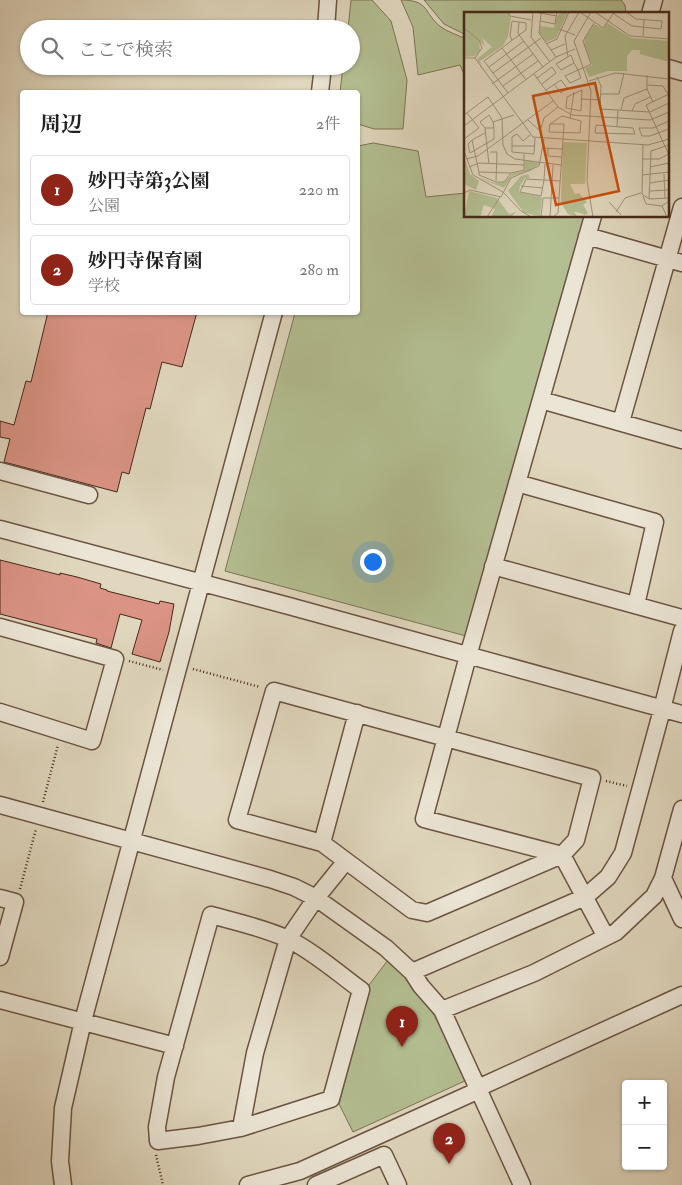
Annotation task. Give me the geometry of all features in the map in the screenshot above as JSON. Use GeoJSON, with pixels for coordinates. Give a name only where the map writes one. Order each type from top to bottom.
{"type":"FeatureCollection","features":[{"type":"Feature","properties":{"kind":"street"},"geometry":{"type":"LineString","coordinates":[[327,20],[328,0]]}},
{"type":"Feature","properties":{"kind":"street"},"geometry":{"type":"LineString","coordinates":[[320,90],[322,75]]}},
{"type":"Feature","properties":{"kind":"street"},"geometry":{"type":"LineString","coordinates":[[620,422],[675,261],[682,208]]}},
{"type":"Feature","properties":{"kind":"street"},"geometry":{"type":"LineString","coordinates":[[592,218],[493,566],[424,819],[562,855],[606,938]]}},
{"type":"Feature","properties":{"kind":"street"},"geometry":{"type":"LineString","coordinates":[[587,236],[675,261]]}},
{"type":"Feature","properties":{"kind":"street"},"geometry":{"type":"LineString","coordinates":[[63,1185],[60,1161],[63,1108],[83,1021],[273,315]]}},
{"type":"Feature","properties":{"kind":"street"},"geometry":{"type":"LineString","coordinates":[[541,400],[682,440]]}},
{"type":"Feature","properties":{"kind":"street"},"geometry":{"type":"LineString","coordinates":[[0,471],[89,495]]}},
{"type":"Feature","properties":{"kind":"street"},"geometry":{"type":"LineString","coordinates":[[517,483],[655,522],[636,605]]}},
{"type":"Feature","properties":{"kind":"street"},"geometry":{"type":"LineString","coordinates":[[0,529],[289,606],[661,713],[682,714]]}},
{"type":"Feature","properties":{"kind":"street"},"geometry":{"type":"LineString","coordinates":[[493,566],[682,618]]}},
{"type":"Feature","properties":{"kind":"street"},"geometry":{"type":"LineString","coordinates":[[0,627],[115,660],[92,741],[0,712]]}},
{"type":"Feature","properties":{"kind":"street"},"geometry":{"type":"LineString","coordinates":[[412,972],[585,897],[608,876],[623,853],[682,631]]}},
{"type":"Feature","properties":{"kind":"street"},"geometry":{"type":"LineString","coordinates":[[274,691],[357,713],[592,778],[576,840],[562,855],[427,913],[412,910],[322,843],[238,820],[274,691]]}},
{"type":"Feature","properties":{"kind":"street"},"geometry":{"type":"LineString","coordinates":[[322,843],[357,713]]}},
{"type":"Feature","properties":{"kind":"street"},"geometry":{"type":"LineString","coordinates":[[0,804],[294,887],[316,898],[386,948],[412,972],[421,986],[442,1010],[522,1185]]}},
{"type":"Feature","properties":{"kind":"street"},"geometry":{"type":"LineString","coordinates":[[442,1010],[534,973],[616,932],[654,896],[662,878],[682,809]]}},
{"type":"Feature","properties":{"kind":"street"},"geometry":{"type":"LineString","coordinates":[[241,1128],[255,1053],[288,939],[316,898],[346,861]]}},
{"type":"Feature","properties":{"kind":"street"},"geometry":{"type":"LineString","coordinates":[[662,878],[682,919]]}},
{"type":"Feature","properties":{"kind":"street"},"geometry":{"type":"LineString","coordinates":[[0,957],[7,900]]}},
{"type":"Feature","properties":{"kind":"street"},"geometry":{"type":"LineString","coordinates":[[211,915],[288,939],[361,990],[331,1099],[241,1128],[158,1141],[157,1127],[166,1077],[211,915]]}},
{"type":"Feature","properties":{"kind":"street"},"geometry":{"type":"LineString","coordinates":[[248,1185],[300,1171],[682,995]]}},
{"type":"Feature","properties":{"kind":"street"},"geometry":{"type":"LineString","coordinates":[[0,1000],[175,1046]]}},
{"type":"Feature","properties":{"kind":"street"},"geometry":{"type":"LineString","coordinates":[[316,1185],[384,1155],[398,1185]]}},
{"type":"Feature","properties":{"kind":"path"},"geometry":{"type":"LineString","coordinates":[[115,660],[125,660],[164,671]]}},
{"type":"Feature","properties":{"kind":"path"},"geometry":{"type":"LineString","coordinates":[[193,669],[274,691]]}},
{"type":"Feature","properties":{"kind":"path"},"geometry":{"type":"LineString","coordinates":[[7,900],[19,893],[62,731]]}},
{"type":"Feature","properties":{"kind":"path"},"geometry":{"type":"LineString","coordinates":[[592,778],[641,789]]}},
{"type":"Feature","properties":{"kind":"path"},"geometry":{"type":"LineString","coordinates":[[158,1141],[155,1152],[163,1185]]}},
{"type":"Feature","properties":{"kind":"green space"},"geometry":{"type":"Polygon","coordinates":[[[351,0],[372,0],[391,21],[407,80],[403,129],[374,129],[360,125],[360,90],[340,90],[342,75],[360,75],[360,20],[349,20],[351,0]]]}},
{"type":"Feature","properties":{"kind":"green space"},"geometry":{"type":"Polygon","coordinates":[[[401,0],[417,2],[422,5],[441,27],[464,38],[464,74],[460,65],[418,75],[413,27],[401,0]]]}},
{"type":"Feature","properties":{"kind":"green space"},"geometry":{"type":"Polygon","coordinates":[[[424,0],[621,0],[625,5],[626,12],[464,12],[464,34],[444,24],[424,0]]]}},
{"type":"Feature","properties":{"kind":"green space"},"geometry":{"type":"Polygon","coordinates":[[[373,143],[418,151],[426,197],[464,193],[464,218],[584,218],[466,636],[225,571],[294,315],[360,315],[360,146],[373,143]]]}},
{"type":"Feature","properties":{"kind":"green space"},"geometry":{"type":"Polygon","coordinates":[[[388,960],[423,997],[434,1014],[467,1080],[353,1132],[339,1104],[369,985],[388,960]]]}},
{"type":"Feature","properties":{"kind":"building"},"geometry":{"type":"Polygon","coordinates":[[[47,315],[196,315],[182,367],[162,362],[150,409],[146,408],[129,474],[122,472],[117,492],[4,462],[10,439],[0,437],[0,421],[14,425],[26,381],[31,382],[47,315]]]}},
{"type":"Feature","properties":{"kind":"building"},"geometry":{"type":"Polygon","coordinates":[[[0,560],[60,575],[60,573],[77,577],[101,584],[100,588],[107,591],[159,604],[160,601],[174,604],[169,632],[160,662],[132,654],[142,620],[120,614],[111,648],[96,643],[97,639],[0,614],[0,560]]]}},
{"type":"Feature","properties":{"kind":"place","name":"妙円寺第3公園"},"geometry":{"type":"Point","coordinates":[402,1047]}},
{"type":"Feature","properties":{"kind":"place","name":"妙円寺保育園"},"geometry":{"type":"Point","coordinates":[449,1164]}}]}
